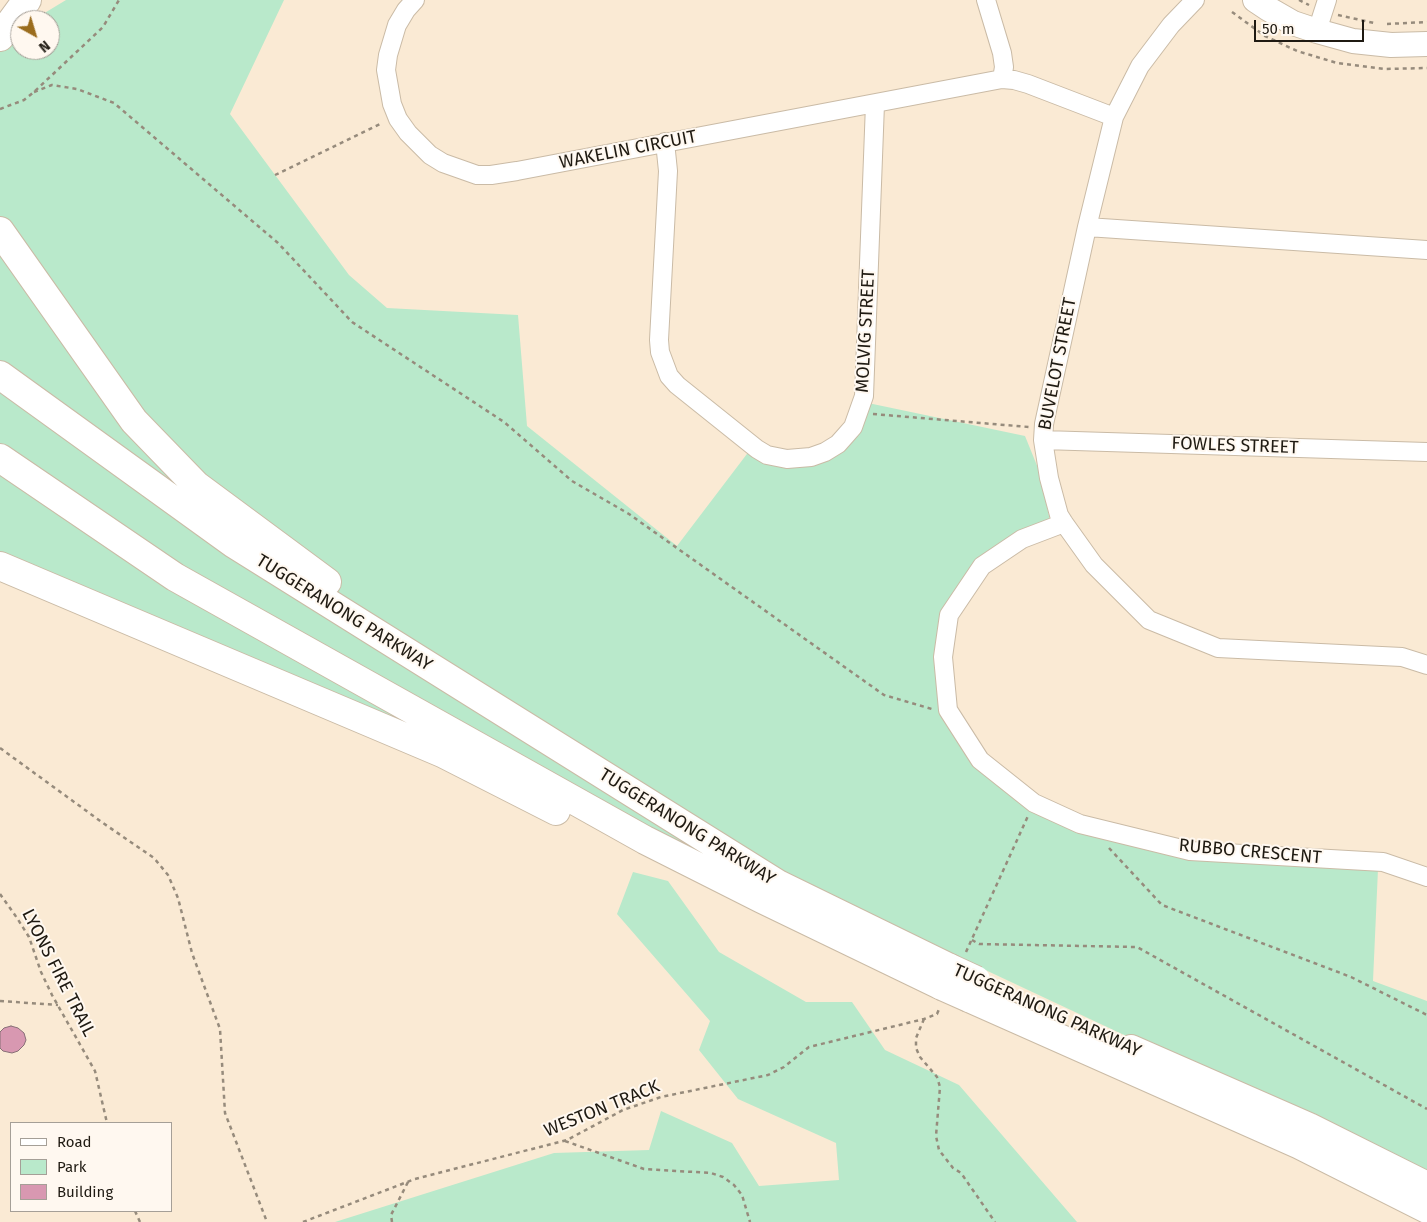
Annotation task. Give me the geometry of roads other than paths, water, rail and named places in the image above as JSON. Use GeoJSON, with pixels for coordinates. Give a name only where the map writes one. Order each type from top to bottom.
{"type":"FeatureCollection","features":[{"type":"Feature","properties":{"kind":"highway"},"geometry":{"type":"LineString","coordinates":[[0,37],[28,0]]}},
{"type":"Feature","properties":{"kind":"highway"},"geometry":{"type":"LineString","coordinates":[[0,231],[134,421],[196,485],[318,577],[622,786]]}},
{"type":"Feature","properties":{"kind":"highway","name":"TUGGERANONG PARKWAY"},"geometry":{"type":"LineString","coordinates":[[0,375],[234,544],[778,884],[949,979]]}},
{"type":"Feature","properties":{"kind":"highway","name":"TUGGERANONG PARKWAY"},"geometry":{"type":"LineString","coordinates":[[0,458],[175,577],[645,840],[762,899],[973,989],[1300,1145],[1427,1209]]}},
{"type":"Feature","properties":{"kind":"highway"},"geometry":{"type":"LineString","coordinates":[[0,566],[442,753],[638,852],[762,899]]}},
{"type":"Feature","properties":{"kind":"highway","name":"TUGGERANONG PARKWAY"},"geometry":{"type":"LineString","coordinates":[[973,989],[1041,1010],[1309,1127],[1427,1186]]}},
{"type":"Feature","properties":{"kind":"street","name":"WAKELIN CIRCUIT"},"geometry":{"type":"LineString","coordinates":[[415,0],[397,25],[388,55],[386,70],[392,104],[408,133],[430,155],[443,163],[477,175],[517,171],[1002,79],[1028,84],[1114,117]]}},
{"type":"Feature","properties":{"kind":"street"},"geometry":{"type":"LineString","coordinates":[[986,0],[1002,53],[1004,67],[1002,79]]}},
{"type":"Feature","properties":{"kind":"street","name":"BUVELOT STREET"},"geometry":{"type":"LineString","coordinates":[[1195,0],[1171,24],[1140,66],[1114,117],[1087,227],[1044,432],[1049,478],[1059,515],[1094,565],[1149,620],[1218,648],[1402,657],[1427,664]]}},
{"type":"Feature","properties":{"kind":"street"},"geometry":{"type":"LineString","coordinates":[[1255,0],[1293,22],[1322,14],[1353,41],[1392,45],[1427,44]]}},
{"type":"Feature","properties":{"kind":"street","name":"MOLVIG STREET"},"geometry":{"type":"LineString","coordinates":[[665,142],[668,172],[660,352],[669,376],[677,385],[767,455],[777,458],[811,458],[838,444],[853,427],[864,396],[875,104]]}},
{"type":"Feature","properties":{"kind":"street"},"geometry":{"type":"LineString","coordinates":[[1087,227],[1427,250]]}},
{"type":"Feature","properties":{"kind":"street","name":"FOWLES STREET"},"geometry":{"type":"LineString","coordinates":[[1044,432],[1427,452]]}},
{"type":"Feature","properties":{"kind":"street","name":"RUBBO CRESCENT"},"geometry":{"type":"LineString","coordinates":[[1064,524],[1022,539],[982,566],[949,615],[943,657],[948,710],[980,760],[1034,803],[1080,824],[1190,851],[1383,862],[1427,877]]}}]}
